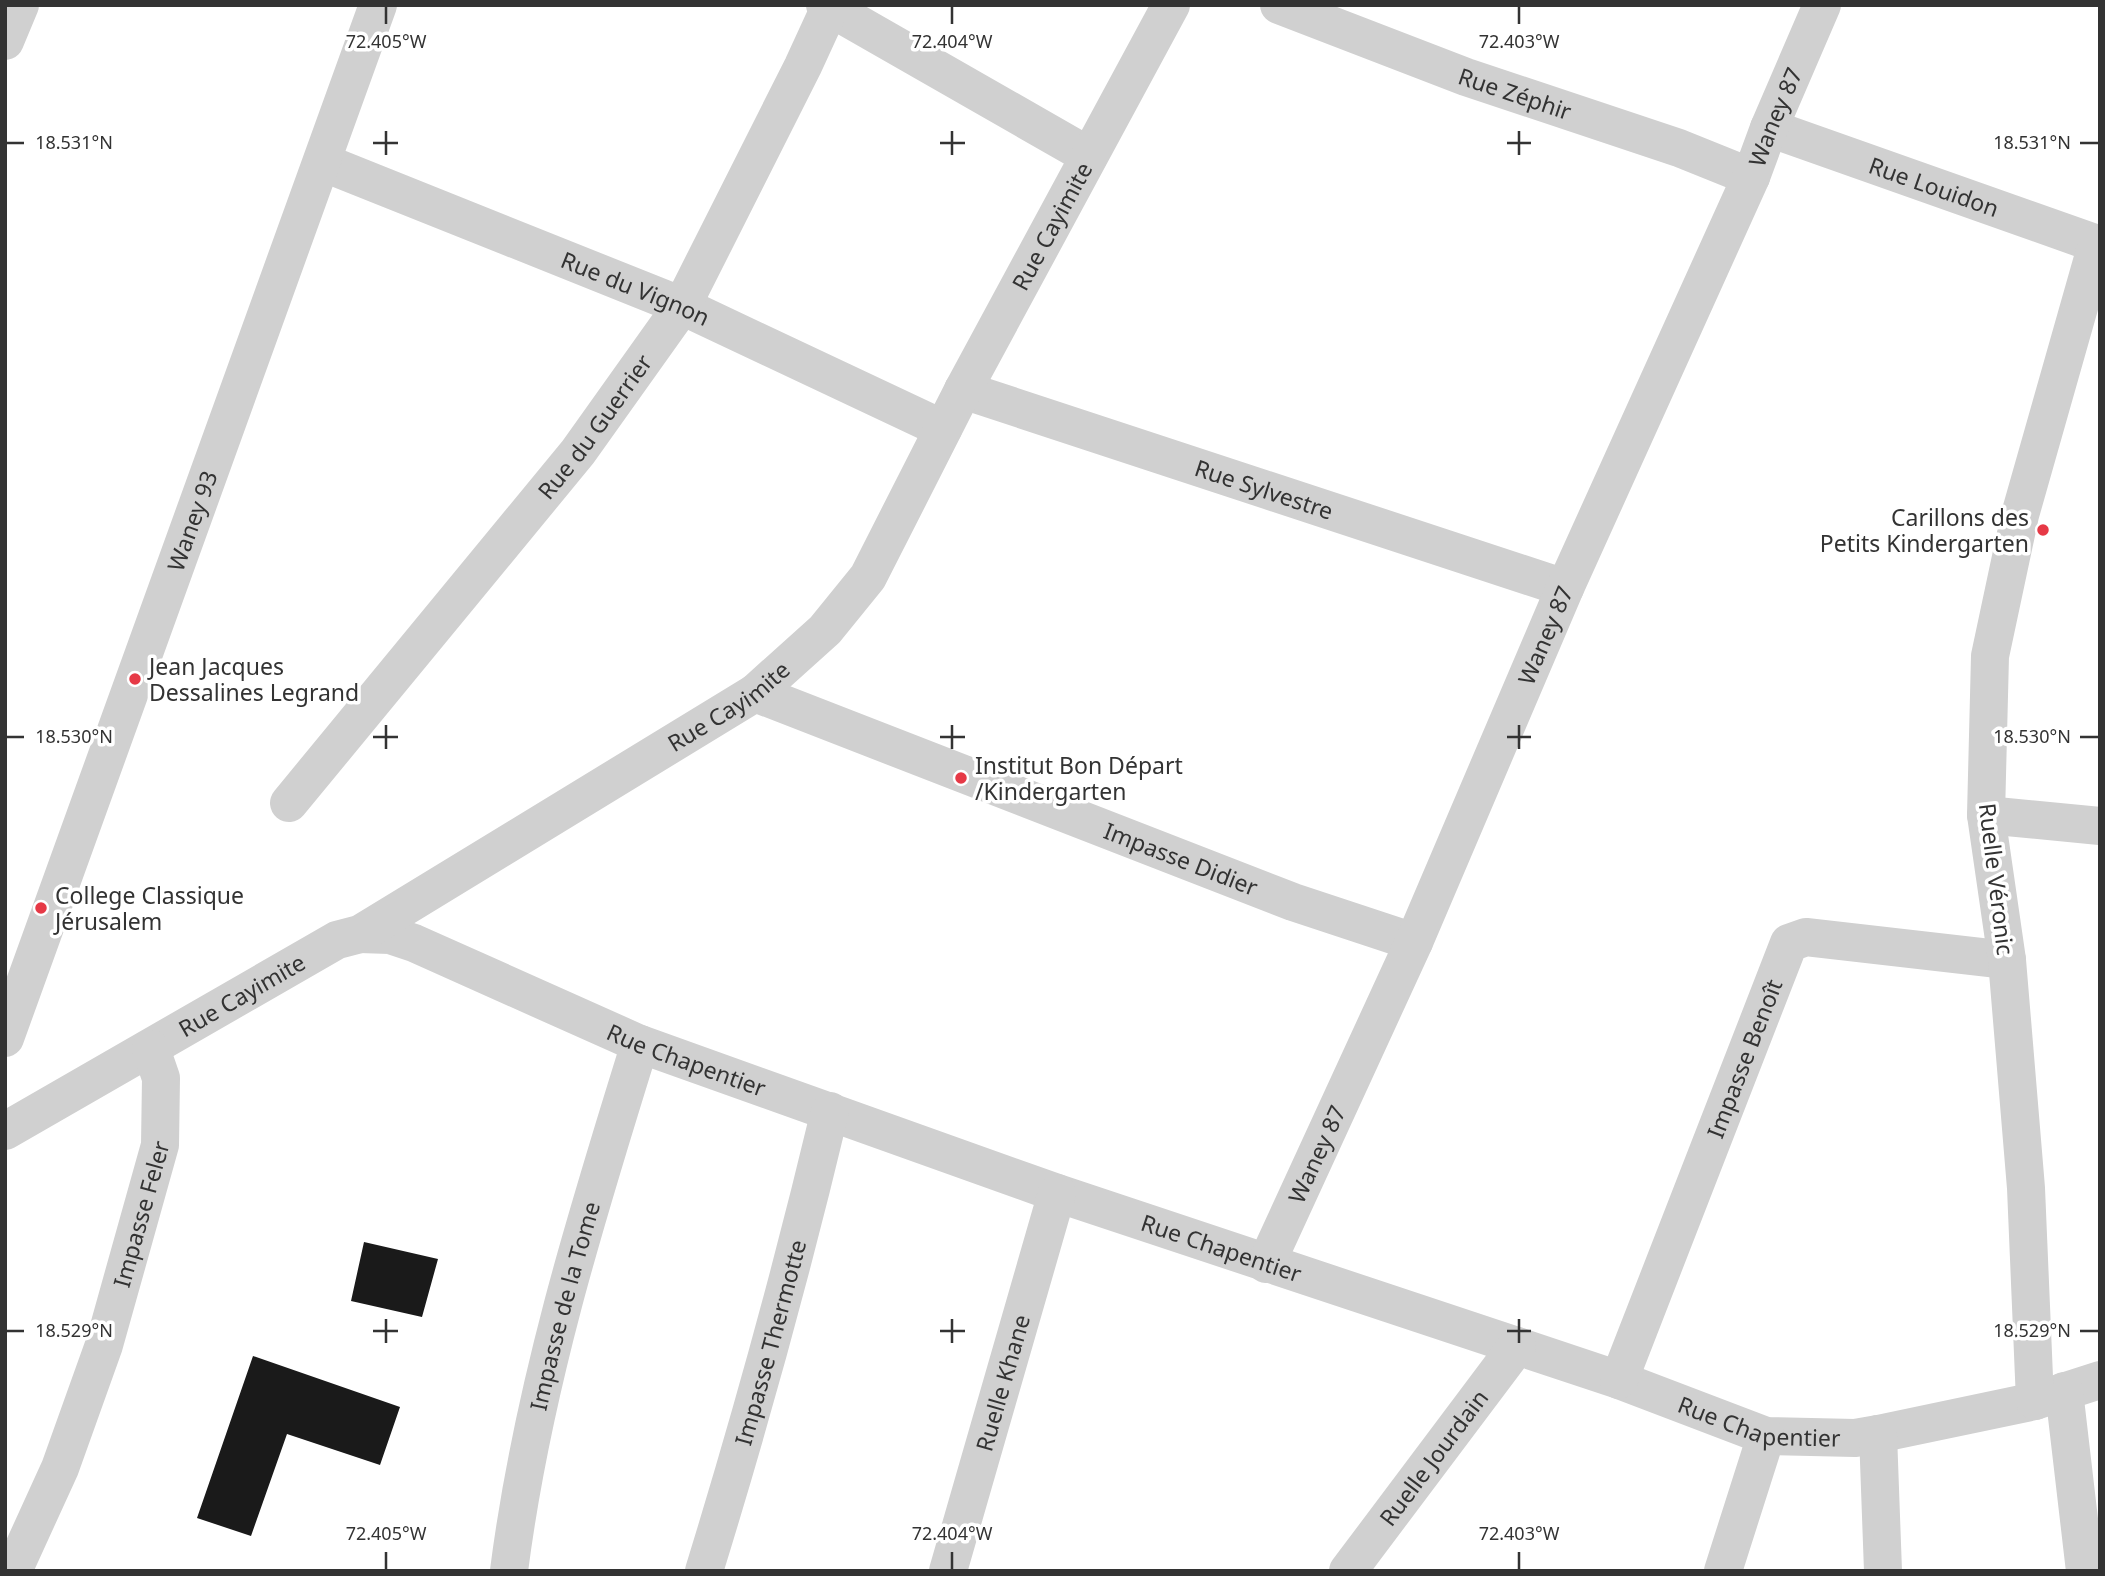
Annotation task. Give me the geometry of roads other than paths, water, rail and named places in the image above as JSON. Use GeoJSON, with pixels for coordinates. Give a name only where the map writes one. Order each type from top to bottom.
{"type":"FeatureCollection","features":[{"type":"Feature","properties":{"kind":"street"},"geometry":{"type":"LineString","coordinates":[[5,41],[20,5]]}},
{"type":"Feature","properties":{"kind":"street","name":"Waney 93"},"geometry":{"type":"LineString","coordinates":[[5,1038],[378,5]]}},
{"type":"Feature","properties":{"kind":"street","name":"Rue Cayimite"},"geometry":{"type":"LineString","coordinates":[[5,1130],[337,940],[360,934],[755,693],[825,630],[869,577],[962,390],[1171,5]]}},
{"type":"Feature","properties":{"kind":"street","name":"Rue Zéphir"},"geometry":{"type":"LineString","coordinates":[[1279,5],[1466,77],[1679,148],[1751,177]]}},
{"type":"Feature","properties":{"kind":"street","name":"Waney 87"},"geometry":{"type":"LineString","coordinates":[[1266,1264],[1414,942],[1565,588],[1751,177],[1822,5]]}},
{"type":"Feature","properties":{"kind":"street"},"geometry":{"type":"LineString","coordinates":[[829,6],[1090,156]]}},
{"type":"Feature","properties":{"kind":"street","name":"Rue du Guerrier"},"geometry":{"type":"LineString","coordinates":[[289,803],[578,452],[682,306],[829,6]]}},
{"type":"Feature","properties":{"kind":"street","name":"Rue Louidon"},"geometry":{"type":"LineString","coordinates":[[1769,128],[2098,244]]}},
{"type":"Feature","properties":{"kind":"street","name":"Rue du Vignon"},"geometry":{"type":"LineString","coordinates":[[322,162],[682,306],[943,429]]}},
{"type":"Feature","properties":{"kind":"street","name":"Ruelle Véronic"},"geometry":{"type":"LineString","coordinates":[[2085,1571],[2050,1396],[2026,1188],[2007,960],[1986,815],[1990,656],[2020,515],[2098,244]]}},
{"type":"Feature","properties":{"kind":"street","name":"Rue Sylvestre"},"geometry":{"type":"LineString","coordinates":[[962,390],[1565,588]]}},
{"type":"Feature","properties":{"kind":"street","name":"Impasse Didier"},"geometry":{"type":"LineString","coordinates":[[755,693],[1293,902],[1414,942]]}},
{"type":"Feature","properties":{"kind":"street"},"geometry":{"type":"LineString","coordinates":[[1986,815],[2100,826]]}},
{"type":"Feature","properties":{"kind":"street","name":"Rue Chapentier"},"geometry":{"type":"LineString","coordinates":[[360,934],[390,934],[640,1044],[1057,1193],[1619,1380],[1766,1436],[1855,1438],[2050,1396],[2100,1380]]}},
{"type":"Feature","properties":{"kind":"street","name":"Impasse Benoît"},"geometry":{"type":"LineString","coordinates":[[1619,1380],[1789,943],[1806,937],[2007,960]]}},
{"type":"Feature","properties":{"kind":"street","name":"Impasse de la Tome"},"geometry":{"type":"LineString","coordinates":[[509,1571],[518,1501],[547,1361],[640,1044]]}},
{"type":"Feature","properties":{"kind":"street","name":"Impasse Feler"},"geometry":{"type":"LineString","coordinates":[[13,1571],[61,1468],[104,1345],[160,1145],[161,1078],[150,1049]]}},
{"type":"Feature","properties":{"kind":"street","name":"Impasse Thermotte"},"geometry":{"type":"LineString","coordinates":[[704,1571],[745,1440],[830,1111]]}},
{"type":"Feature","properties":{"kind":"street","name":"Ruelle Khane"},"geometry":{"type":"LineString","coordinates":[[948,1571],[1057,1193]]}},
{"type":"Feature","properties":{"kind":"street","name":"Ruelle Jourdain"},"geometry":{"type":"LineString","coordinates":[[1348,1571],[1517,1346]]}},
{"type":"Feature","properties":{"kind":"street"},"geometry":{"type":"LineString","coordinates":[[1878,1434],[1883,1571]]}},
{"type":"Feature","properties":{"kind":"street"},"geometry":{"type":"LineString","coordinates":[[1723,1571],[1766,1436]]}},
{"type":"Feature","properties":{"kind":"place","name":"Carillons des Petits Kindergarten"},"geometry":{"type":"Point","coordinates":[2043,530]}},
{"type":"Feature","properties":{"kind":"place","name":"Jean Jacques Dessalines Legrand"},"geometry":{"type":"Point","coordinates":[135,679]}},
{"type":"Feature","properties":{"kind":"place","name":"Institut Bon Départ /Kindergarten"},"geometry":{"type":"Point","coordinates":[961,778]}},
{"type":"Feature","properties":{"kind":"place","name":"College Classique Jérusalem"},"geometry":{"type":"Point","coordinates":[41,908]}}]}
